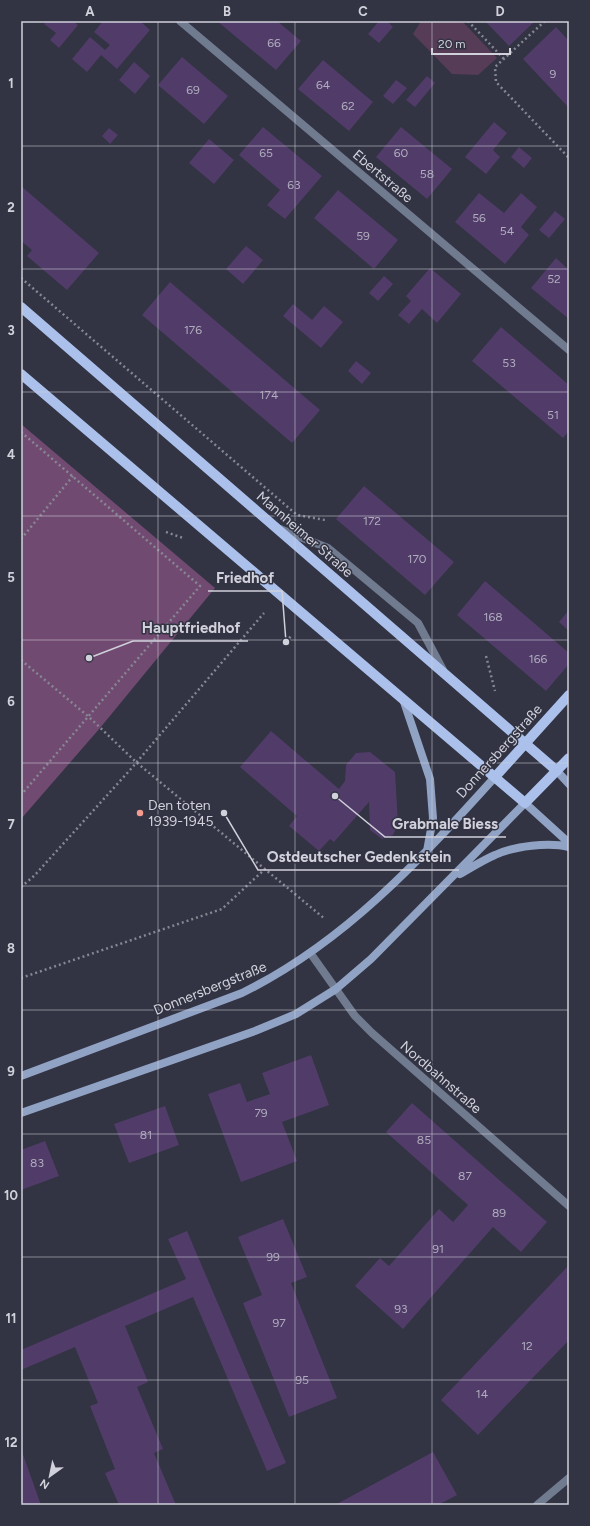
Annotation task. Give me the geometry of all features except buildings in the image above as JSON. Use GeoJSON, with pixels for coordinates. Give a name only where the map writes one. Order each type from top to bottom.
{"type":"FeatureCollection","features":[{"type":"Feature","properties":{"kind":"main road","name":"Mannheimer Straße"},"geometry":{"type":"LineString","coordinates":[[21,307],[445,675],[526,742],[569,784]]}},
{"type":"Feature","properties":{"kind":"main road"},"geometry":{"type":"LineString","coordinates":[[21,374],[495,777],[569,843]]}},
{"type":"Feature","properties":{"kind":"main road","name":"Donnersbergstraße"},"geometry":{"type":"LineString","coordinates":[[21,1076],[242,993],[276,976],[311,954],[340,931],[427,852],[569,695]]}},
{"type":"Feature","properties":{"kind":"main road"},"geometry":{"type":"LineString","coordinates":[[404,700],[430,779],[432,818],[427,852]]}},
{"type":"Feature","properties":{"kind":"main road"},"geometry":{"type":"LineString","coordinates":[[21,1114],[255,1031],[296,1014],[336,989],[371,959],[452,879],[569,758]]}},
{"type":"Feature","properties":{"kind":"main road"},"geometry":{"type":"LineString","coordinates":[[452,879],[496,854],[510,850],[543,844],[569,847]]}},
{"type":"Feature","properties":{"kind":"street","name":"Ebertstraße"},"geometry":{"type":"LineString","coordinates":[[180,21],[569,350]]}},
{"type":"Feature","properties":{"kind":"street"},"geometry":{"type":"LineString","coordinates":[[277,528],[328,548],[418,623],[445,675]]}},
{"type":"Feature","properties":{"kind":"street","name":"Nordbahnstraße"},"geometry":{"type":"LineString","coordinates":[[311,954],[355,1016],[372,1033],[569,1206]]}},
{"type":"Feature","properties":{"kind":"street"},"geometry":{"type":"LineString","coordinates":[[537,1505],[569,1478]]}},
{"type":"Feature","properties":{"kind":"path"},"geometry":{"type":"LineString","coordinates":[[468,21],[504,59]]}},
{"type":"Feature","properties":{"kind":"path"},"geometry":{"type":"LineString","coordinates":[[545,21],[496,67],[496,82],[569,158]]}},
{"type":"Feature","properties":{"kind":"path"},"geometry":{"type":"LineString","coordinates":[[21,278],[297,515],[325,520]]}},
{"type":"Feature","properties":{"kind":"path"},"geometry":{"type":"LineString","coordinates":[[21,432],[200,586],[21,795]]}},
{"type":"Feature","properties":{"kind":"path"},"geometry":{"type":"LineString","coordinates":[[21,539],[73,476]]}},
{"type":"Feature","properties":{"kind":"path"},"geometry":{"type":"LineString","coordinates":[[21,887],[58,849],[136,762],[264,613]]}},
{"type":"Feature","properties":{"kind":"path"},"geometry":{"type":"LineString","coordinates":[[286,642],[291,636]]}},
{"type":"Feature","properties":{"kind":"path"},"geometry":{"type":"LineString","coordinates":[[486,656],[495,693]]}},
{"type":"Feature","properties":{"kind":"path"},"geometry":{"type":"LineString","coordinates":[[21,660],[89,717],[136,762],[266,868],[340,931]]}},
{"type":"Feature","properties":{"kind":"path"},"geometry":{"type":"LineString","coordinates":[[21,978],[222,909],[266,868]]}},
{"type":"Feature","properties":{"kind":"shaded area"},"geometry":{"type":"Polygon","coordinates":[[[421,21],[462,21],[497,58],[478,75],[452,74],[413,34],[421,21]]]}},
{"type":"Feature","properties":{"kind":"shaded area"},"geometry":{"type":"Polygon","coordinates":[[[21,424],[215,588],[100,728],[21,819],[21,424]]]}},
{"type":"Feature","properties":{"kind":"place","name":"Friedhof"},"geometry":{"type":"Point","coordinates":[286,642]}},
{"type":"Feature","properties":{"kind":"place","name":"Hauptfriedhof"},"geometry":{"type":"Point","coordinates":[89,658]}},
{"type":"Feature","properties":{"kind":"place","name":"Grabmale Biess"},"geometry":{"type":"Point","coordinates":[335,796]}},
{"type":"Feature","properties":{"kind":"place","name":"Den toten 1939-1945"},"geometry":{"type":"Point","coordinates":[140,813]}},
{"type":"Feature","properties":{"kind":"place","name":"Ostdeutscher Gedenkstein"},"geometry":{"type":"Point","coordinates":[224,813]}}]}
